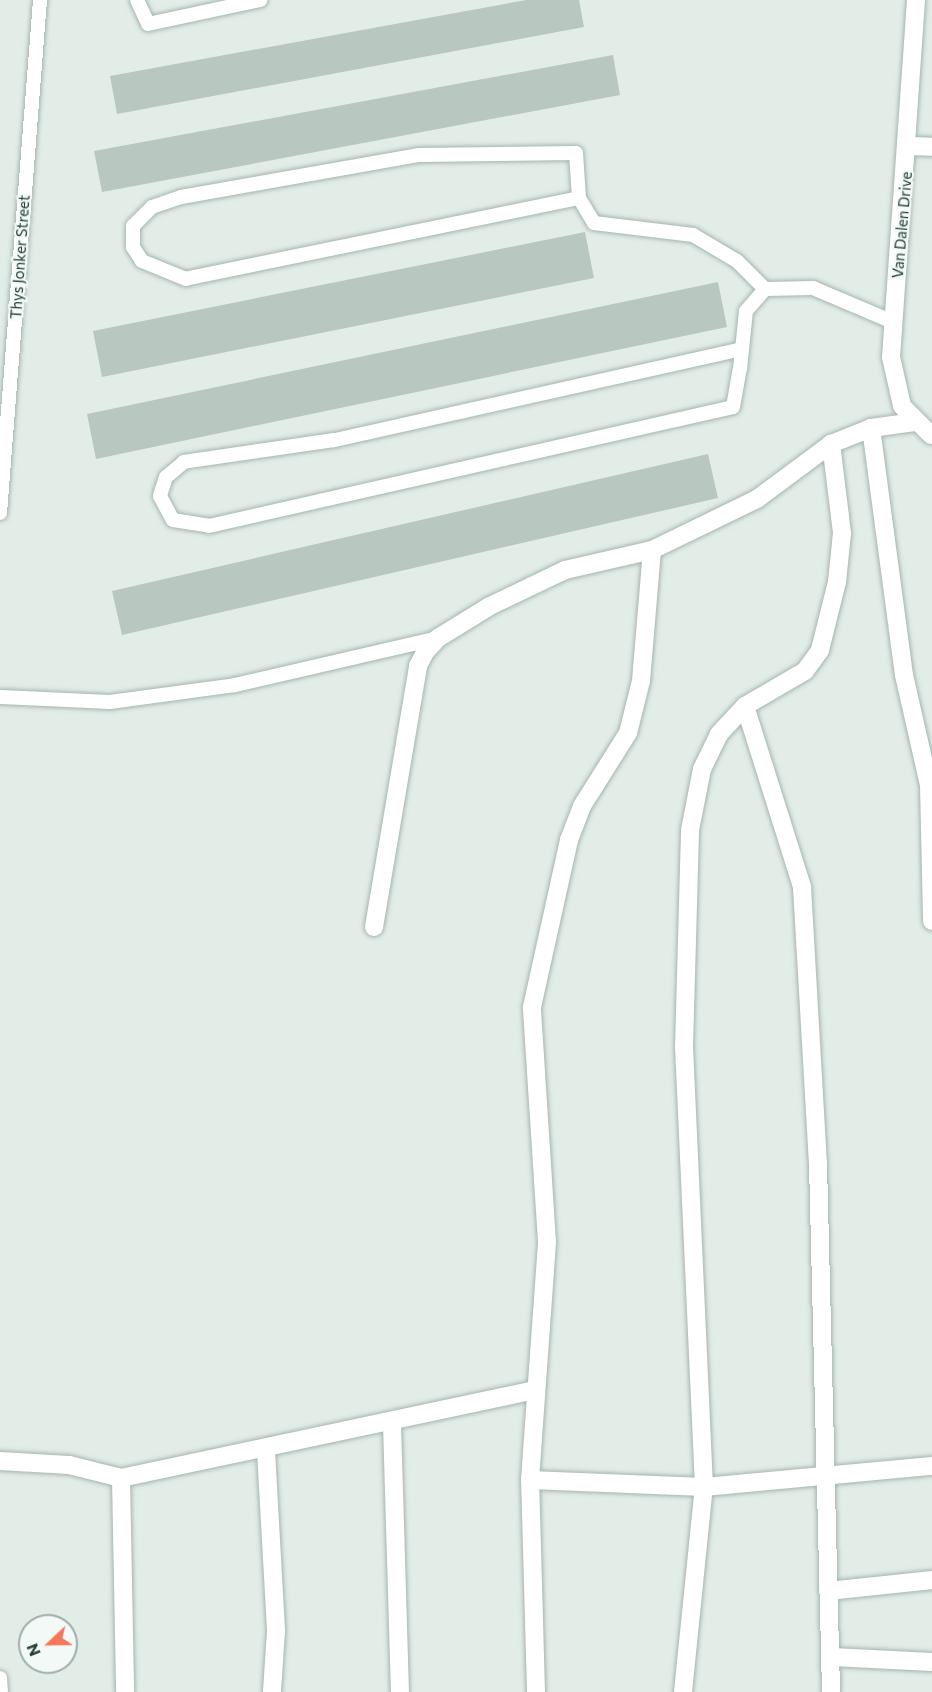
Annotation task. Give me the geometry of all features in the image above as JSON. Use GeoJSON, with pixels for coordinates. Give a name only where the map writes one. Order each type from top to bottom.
{"type":"FeatureCollection","features":[{"type":"Feature","properties":{"kind":"street","name":"Van Dalen Drive"},"geometry":{"type":"LineString","coordinates":[[916,0],[909,146],[893,322],[894,383],[915,422],[932,436]]}},
{"type":"Feature","properties":{"kind":"street"},"geometry":{"type":"LineString","coordinates":[[909,146],[932,147]]}},
{"type":"Feature","properties":{"kind":"street"},"geometry":{"type":"LineString","coordinates":[[374,927],[418,666],[438,638],[565,570],[652,550],[757,499],[831,444],[871,428],[915,422]]}},
{"type":"Feature","properties":{"kind":"street"},"geometry":{"type":"LineString","coordinates":[[871,428],[904,675],[929,785],[932,921]]}},
{"type":"Feature","properties":{"kind":"street"},"geometry":{"type":"LineString","coordinates":[[683,1692],[704,1487],[684,1047],[690,830],[702,769],[719,734],[745,706],[805,671],[820,650],[837,582],[842,533],[831,444]]}},
{"type":"Feature","properties":{"kind":"street"},"geometry":{"type":"LineString","coordinates":[[536,1692],[530,1480],[534,1390],[547,1242],[546,1174],[534,1091],[532,1007],[569,840],[582,806],[628,733],[640,681],[652,550]]}},
{"type":"Feature","properties":{"kind":"street"},"geometry":{"type":"LineString","coordinates":[[745,706],[802,887],[828,1475],[831,1692]]}},
{"type":"Feature","properties":{"kind":"street"},"geometry":{"type":"LineString","coordinates":[[0,1461],[69,1466],[121,1478],[267,1451],[534,1390]]}},
{"type":"Feature","properties":{"kind":"street"},"geometry":{"type":"LineString","coordinates":[[392,1424],[400,1692]]}},
{"type":"Feature","properties":{"kind":"street"},"geometry":{"type":"LineString","coordinates":[[267,1451],[276,1631],[272,1692]]}},
{"type":"Feature","properties":{"kind":"street"},"geometry":{"type":"LineString","coordinates":[[530,1480],[704,1487],[932,1466]]}},
{"type":"Feature","properties":{"kind":"street"},"geometry":{"type":"LineString","coordinates":[[121,1478],[125,1692]]}},
{"type":"Feature","properties":{"kind":"street"},"geometry":{"type":"LineString","coordinates":[[828,1591],[932,1580]]}},
{"type":"Feature","properties":{"kind":"street"},"geometry":{"type":"LineString","coordinates":[[832,1657],[932,1662]]}},
{"type":"Feature","properties":{"kind":"lane","name":"Thys Jonker Street"},"geometry":{"type":"LineString","coordinates":[[0,513],[40,0]]}},
{"type":"Feature","properties":{"kind":"lane"},"geometry":{"type":"LineString","coordinates":[[136,0],[148,24],[260,0]]}},
{"type":"Feature","properties":{"kind":"lane"},"geometry":{"type":"LineString","coordinates":[[579,198],[186,279],[142,261],[132,247],[133,226],[152,207],[181,197],[419,154],[576,153],[579,198],[594,223],[693,235],[737,261],[765,289],[813,288],[893,322]]}},
{"type":"Feature","properties":{"kind":"lane"},"geometry":{"type":"LineString","coordinates":[[742,349],[333,441],[184,462],[166,477],[160,496],[173,520],[209,526],[733,407],[742,349],[746,311],[765,289]]}},
{"type":"Feature","properties":{"kind":"lane"},"geometry":{"type":"LineString","coordinates":[[0,696],[121,701],[235,685],[438,638]]}},
{"type":"Feature","properties":{"kind":"lane"},"geometry":{"type":"LineString","coordinates":[[0,1678],[2,1692]]}},
{"type":"Feature","properties":{"kind":"building"},"geometry":{"type":"Polygon","coordinates":[[[526,0],[579,0],[584,27],[117,114],[110,76],[526,0]]]}},
{"type":"Feature","properties":{"kind":"building"},"geometry":{"type":"Polygon","coordinates":[[[613,55],[620,95],[102,192],[94,151],[613,55]]]}},
{"type":"Feature","properties":{"kind":"building"},"geometry":{"type":"Polygon","coordinates":[[[585,232],[594,278],[102,377],[93,331],[585,232]]]}},
{"type":"Feature","properties":{"kind":"building"},"geometry":{"type":"Polygon","coordinates":[[[718,282],[727,327],[96,459],[87,414],[718,282]]]}},
{"type":"Feature","properties":{"kind":"building"},"geometry":{"type":"Polygon","coordinates":[[[708,454],[718,498],[122,635],[112,591],[708,454]]]}}]}
